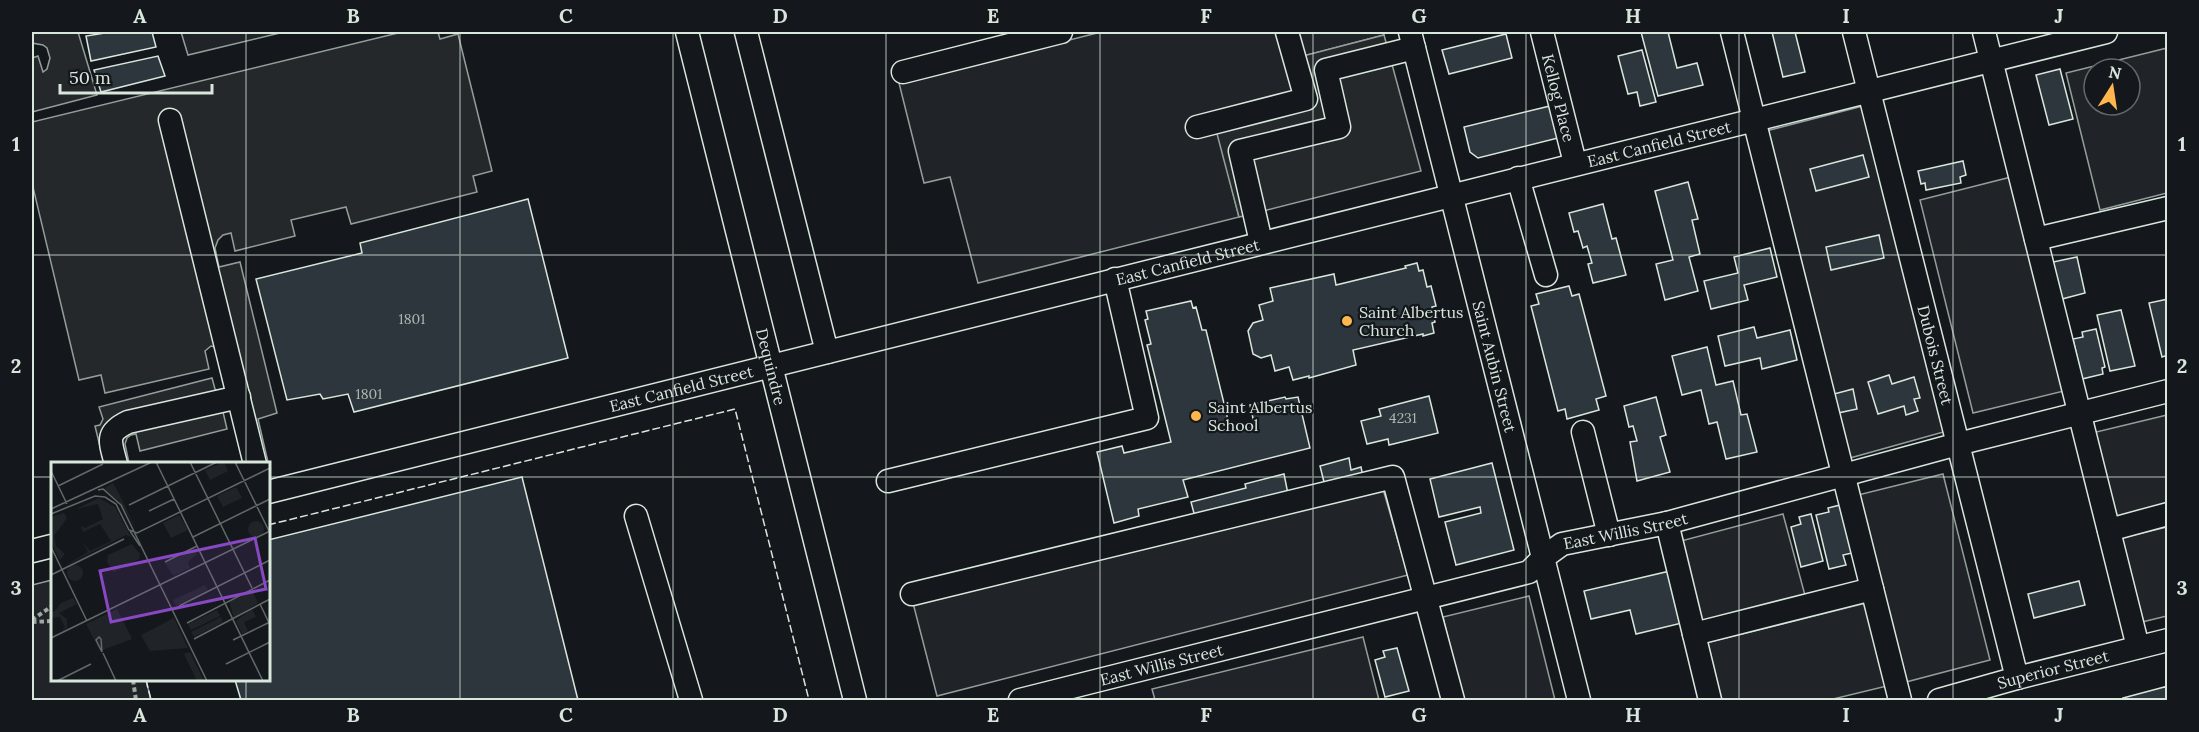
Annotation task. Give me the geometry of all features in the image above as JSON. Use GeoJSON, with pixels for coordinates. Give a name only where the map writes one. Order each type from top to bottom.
{"type":"FeatureCollection","features":[{"type":"Feature","properties":{"kind":"street","name":"Dequindre"},"geometry":{"type":"LineString","coordinates":[[687,32],[855,700]]}},
{"type":"Feature","properties":{"kind":"street"},"geometry":{"type":"LineString","coordinates":[[747,32],[828,352]]}},
{"type":"Feature","properties":{"kind":"street"},"geometry":{"type":"LineString","coordinates":[[903,72],[1061,32]]}},
{"type":"Feature","properties":{"kind":"street"},"geometry":{"type":"LineString","coordinates":[[1197,127],[1306,99],[1287,32]]}},
{"type":"Feature","properties":{"kind":"street","name":"Kellog Place"},"geometry":{"type":"LineString","coordinates":[[1542,32],[1575,163]]}},
{"type":"Feature","properties":{"kind":"street"},"geometry":{"type":"LineString","coordinates":[[1732,32],[1900,700]]}},
{"type":"Feature","properties":{"kind":"street","name":"Dubois Street"},"geometry":{"type":"LineString","coordinates":[[1854,32],[2017,678]]}},
{"type":"Feature","properties":{"kind":"street"},"geometry":{"type":"LineString","coordinates":[[1984,32],[2138,648]]}},
{"type":"Feature","properties":{"kind":"street","name":"East Canfield Street"},"geometry":{"type":"LineString","coordinates":[[270,491],[1754,118],[2106,32]]}},
{"type":"Feature","properties":{"kind":"street"},"geometry":{"type":"LineString","coordinates":[[1261,242],[1240,151],[1339,127],[1326,70],[1412,40]]}},
{"type":"Feature","properties":{"kind":"street","name":"Saint Aubin Street"},"geometry":{"type":"LineString","coordinates":[[1412,40],[1579,700]]}},
{"type":"Feature","properties":{"kind":"street"},"geometry":{"type":"LineString","coordinates":[[170,120],[255,462]]}},
{"type":"Feature","properties":{"kind":"street"},"geometry":{"type":"LineString","coordinates":[[1518,178],[1546,275]]}},
{"type":"Feature","properties":{"kind":"street"},"geometry":{"type":"LineString","coordinates":[[2036,239],[2168,208]]}},
{"type":"Feature","properties":{"kind":"street"},"geometry":{"type":"LineString","coordinates":[[888,481],[1147,418],[1115,279]]}},
{"type":"Feature","properties":{"kind":"street","name":"East Willis Street"},"geometry":{"type":"LineString","coordinates":[[1020,700],[1066,694],[1426,597],[1529,572],[1562,544],[1667,523],[1958,444],[2168,391]]}},
{"type":"Feature","properties":{"kind":"street"},"geometry":{"type":"LineString","coordinates":[[115,462],[111,446],[116,428],[128,422],[239,397]]}},
{"type":"Feature","properties":{"kind":"street"},"geometry":{"type":"LineString","coordinates":[[1583,432],[1609,535]]}},
{"type":"Feature","properties":{"kind":"street"},"geometry":{"type":"LineString","coordinates":[[912,594],[1393,477],[1453,700]]}},
{"type":"Feature","properties":{"kind":"street"},"geometry":{"type":"LineString","coordinates":[[2109,530],[2168,514]]}},
{"type":"Feature","properties":{"kind":"street"},"geometry":{"type":"LineString","coordinates":[[636,516],[691,700]]}},
{"type":"Feature","properties":{"kind":"street"},"geometry":{"type":"LineString","coordinates":[[1667,523],[1710,700]]}},
{"type":"Feature","properties":{"kind":"street"},"geometry":{"type":"LineString","coordinates":[[32,551],[51,546]]}},
{"type":"Feature","properties":{"kind":"street"},"geometry":{"type":"LineString","coordinates":[[1694,634],[1872,589]]}},
{"type":"Feature","properties":{"kind":"street","name":"Superior Street"},"geometry":{"type":"LineString","coordinates":[[1939,700],[2168,640]]}},
{"type":"Feature","properties":{"kind":"path"},"geometry":{"type":"LineString","coordinates":[[32,621],[51,607]]}},
{"type":"Feature","properties":{"kind":"path"},"geometry":{"type":"LineString","coordinates":[[32,621],[51,621]]}},
{"type":"Feature","properties":{"kind":"path"},"geometry":{"type":"LineString","coordinates":[[133,681],[136,700]]}},
{"type":"Feature","properties":{"kind":"shaded area"},"geometry":{"type":"Polygon","coordinates":[[[32,32],[78,32],[97,95],[32,112],[32,58],[38,56],[43,72],[47,69],[50,58],[47,48],[32,43],[32,32]]]}},
{"type":"Feature","properties":{"kind":"shaded area"},"geometry":{"type":"Polygon","coordinates":[[[181,32],[284,32],[188,55],[181,32]]]}},
{"type":"Feature","properties":{"kind":"shaded area"},"geometry":{"type":"Polygon","coordinates":[[[402,32],[438,32],[440,39],[458,34],[492,171],[473,176],[477,192],[351,224],[346,207],[291,220],[295,236],[235,251],[231,233],[223,235],[215,248],[219,267],[240,262],[277,413],[258,419],[268,462],[260,462],[231,410],[226,409],[223,412],[227,429],[140,451],[136,434],[131,435],[125,444],[129,462],[104,462],[95,426],[100,425],[103,419],[99,407],[212,378],[215,389],[219,392],[225,388],[215,347],[211,346],[205,351],[209,369],[105,393],[101,375],[79,380],[32,183],[32,122],[402,32]]]}},
{"type":"Feature","properties":{"kind":"shaded area"},"geometry":{"type":"Polygon","coordinates":[[[1101,32],[1383,32],[1384,35],[1303,56],[1316,105],[1217,130],[1239,217],[978,283],[950,177],[924,183],[899,83],[1101,32]]]}},
{"type":"Feature","properties":{"kind":"shaded area"},"geometry":{"type":"Polygon","coordinates":[[[1384,35],[1421,171],[1239,217],[1216,130],[1315,105],[1303,56],[1384,35]]]}},
{"type":"Feature","properties":{"kind":"shaded area"},"geometry":{"type":"Polygon","coordinates":[[[2167,48],[2167,193],[2100,210],[2066,73],[2082,69],[2082,117],[2142,117],[2142,57],[2131,57],[2167,48]]]}},
{"type":"Feature","properties":{"kind":"shaded area"},"geometry":{"type":"Polygon","coordinates":[[[1863,106],[1947,431],[1850,458],[1766,131],[1863,106]]]}},
{"type":"Feature","properties":{"kind":"shaded area"},"geometry":{"type":"Polygon","coordinates":[[[2015,176],[2068,390],[1973,413],[1920,200],[2015,176]]]}},
{"type":"Feature","properties":{"kind":"shaded area"},"geometry":{"type":"Polygon","coordinates":[[[2167,415],[2167,505],[2113,518],[2092,433],[2167,415]]]}},
{"type":"Feature","properties":{"kind":"shaded area"},"geometry":{"type":"Polygon","coordinates":[[[1943,474],[1990,660],[1906,682],[1858,495],[1943,474]]]}},
{"type":"Feature","properties":{"kind":"shaded area"},"geometry":{"type":"Polygon","coordinates":[[[1383,489],[1408,575],[937,696],[913,603],[1383,489]]]}},
{"type":"Feature","properties":{"kind":"shaded area"},"geometry":{"type":"Polygon","coordinates":[[[1783,514],[1806,599],[1703,626],[1681,541],[1783,514]]]}},
{"type":"Feature","properties":{"kind":"shaded area"},"geometry":{"type":"Polygon","coordinates":[[[2167,527],[2167,616],[2142,622],[2121,538],[2167,527]]]}},
{"type":"Feature","properties":{"kind":"shaded area"},"geometry":{"type":"Polygon","coordinates":[[[51,580],[51,681],[146,681],[151,700],[32,700],[32,585],[51,580]]]}},
{"type":"Feature","properties":{"kind":"shaded area"},"geometry":{"type":"Polygon","coordinates":[[[1529,596],[1555,700],[1463,700],[1443,617],[1529,596]]]}},
{"type":"Feature","properties":{"kind":"shaded area"},"geometry":{"type":"Polygon","coordinates":[[[1866,603],[1887,686],[1829,700],[1721,700],[1706,643],[1866,603]]]}},
{"type":"Feature","properties":{"kind":"shaded area"},"geometry":{"type":"Polygon","coordinates":[[[1363,637],[1379,700],[1155,700],[1152,689],[1363,637]]]}},
{"type":"Feature","properties":{"kind":"building"},"geometry":{"type":"Polygon","coordinates":[[[111,32],[152,32],[156,47],[91,61],[86,36],[111,32]]]}},
{"type":"Feature","properties":{"kind":"building"},"geometry":{"type":"Polygon","coordinates":[[[1641,32],[1668,32],[1677,68],[1697,63],[1703,85],[1658,96],[1641,32]]]}},
{"type":"Feature","properties":{"kind":"building"},"geometry":{"type":"Polygon","coordinates":[[[1772,32],[1795,32],[1805,72],[1783,77],[1772,32]]]}},
{"type":"Feature","properties":{"kind":"building"},"geometry":{"type":"Polygon","coordinates":[[[1506,34],[1512,58],[1449,74],[1442,50],[1506,34]]]}},
{"type":"Feature","properties":{"kind":"building"},"geometry":{"type":"Polygon","coordinates":[[[1642,50],[1656,102],[1640,106],[1637,92],[1628,94],[1618,56],[1642,50]]]}},
{"type":"Feature","properties":{"kind":"building"},"geometry":{"type":"Polygon","coordinates":[[[158,56],[165,76],[101,92],[94,70],[158,56]]]}},
{"type":"Feature","properties":{"kind":"building"},"geometry":{"type":"Polygon","coordinates":[[[2060,69],[2073,119],[2049,125],[2036,75],[2060,69]]]}},
{"type":"Feature","properties":{"kind":"building"},"geometry":{"type":"Polygon","coordinates":[[[1554,105],[1562,137],[1478,158],[1470,152],[1464,127],[1554,105]]]}},
{"type":"Feature","properties":{"kind":"building"},"geometry":{"type":"Polygon","coordinates":[[[1863,155],[1869,177],[1816,191],[1810,169],[1863,155]]]}},
{"type":"Feature","properties":{"kind":"building"},"geometry":{"type":"Polygon","coordinates":[[[1963,161],[1966,175],[1960,177],[1961,183],[1926,190],[1925,183],[1921,184],[1918,171],[1963,161]]]}},
{"type":"Feature","properties":{"kind":"building"},"geometry":{"type":"Polygon","coordinates":[[[1688,182],[1698,219],[1692,220],[1700,254],[1689,257],[1698,291],[1665,300],[1656,264],[1673,260],[1655,191],[1688,182]]]}},
{"type":"Feature","properties":{"kind":"building"},"geometry":{"type":"Polygon","coordinates":[[[528,199],[568,358],[354,412],[348,394],[323,399],[320,394],[287,400],[256,279],[362,253],[360,243],[528,199]]]}},
{"type":"Feature","properties":{"kind":"building"},"geometry":{"type":"Polygon","coordinates":[[[1603,204],[1612,239],[1616,238],[1626,275],[1593,283],[1588,264],[1592,263],[1587,246],[1583,248],[1578,231],[1574,232],[1569,213],[1603,204]]]}},
{"type":"Feature","properties":{"kind":"building"},"geometry":{"type":"Polygon","coordinates":[[[1879,235],[1884,258],[1831,270],[1826,247],[1879,235]]]}},
{"type":"Feature","properties":{"kind":"building"},"geometry":{"type":"Polygon","coordinates":[[[1770,248],[1777,277],[1744,285],[1748,300],[1711,309],[1704,281],[1738,273],[1734,257],[1770,248]]]}},
{"type":"Feature","properties":{"kind":"building"},"geometry":{"type":"Polygon","coordinates":[[[2077,257],[2085,293],[2062,299],[2053,262],[2077,257]]]}},
{"type":"Feature","properties":{"kind":"building","name":"Saint Albertus Church"},"geometry":{"type":"Polygon","coordinates":[[[1417,263],[1419,271],[1423,270],[1427,287],[1431,286],[1436,306],[1432,307],[1435,322],[1432,323],[1434,333],[1353,350],[1356,365],[1293,380],[1289,367],[1275,371],[1271,355],[1261,358],[1253,354],[1248,331],[1253,323],[1263,320],[1259,305],[1273,301],[1270,288],[1334,274],[1336,285],[1406,268],[1405,266],[1417,263]]]}},
{"type":"Feature","properties":{"kind":"building"},"geometry":{"type":"Polygon","coordinates":[[[1569,286],[1572,296],[1579,294],[1606,396],[1596,399],[1599,410],[1567,419],[1565,409],[1558,411],[1531,306],[1539,304],[1536,294],[1569,286]]]}},
{"type":"Feature","properties":{"kind":"building"},"geometry":{"type":"Polygon","coordinates":[[[2168,299],[2168,355],[2162,357],[2149,303],[2168,299]]]}},
{"type":"Feature","properties":{"kind":"building","name":"Saint Albertus School"},"geometry":{"type":"Polygon","coordinates":[[[1191,301],[1193,308],[1196,307],[1202,330],[1206,330],[1231,432],[1255,427],[1250,405],[1285,397],[1286,399],[1298,397],[1310,448],[1183,480],[1188,497],[1138,509],[1139,516],[1114,523],[1097,452],[1122,446],[1124,453],[1171,442],[1147,345],[1151,344],[1145,320],[1148,319],[1146,311],[1191,301]]]}},
{"type":"Feature","properties":{"kind":"building"},"geometry":{"type":"Polygon","coordinates":[[[2121,310],[2135,366],[2110,371],[2097,315],[2121,310]]]}},
{"type":"Feature","properties":{"kind":"building"},"geometry":{"type":"Polygon","coordinates":[[[1754,327],[1757,338],[1790,330],[1797,360],[1762,369],[1760,358],[1725,366],[1718,336],[1754,327]]]}},
{"type":"Feature","properties":{"kind":"building"},"geometry":{"type":"Polygon","coordinates":[[[2096,329],[2105,367],[2102,368],[2103,374],[2082,379],[2073,339],[2083,337],[2082,332],[2096,329]]]}},
{"type":"Feature","properties":{"kind":"building"},"geometry":{"type":"Polygon","coordinates":[[[1707,347],[1716,385],[1733,381],[1741,415],[1747,414],[1757,452],[1726,459],[1717,422],[1709,424],[1701,390],[1682,395],[1672,356],[1707,347]]]}},
{"type":"Feature","properties":{"kind":"building"},"geometry":{"type":"Polygon","coordinates":[[[1889,375],[1892,384],[1914,377],[1920,398],[1914,399],[1918,411],[1906,415],[1904,406],[1878,414],[1868,382],[1889,375]]]}},
{"type":"Feature","properties":{"kind":"building"},"geometry":{"type":"Polygon","coordinates":[[[1853,389],[1857,409],[1838,413],[1834,394],[1853,389]]]}},
{"type":"Feature","properties":{"kind":"building"},"geometry":{"type":"Polygon","coordinates":[[[1429,396],[1438,433],[1389,445],[1388,439],[1367,444],[1361,421],[1381,416],[1379,409],[1429,396]]]}},
{"type":"Feature","properties":{"kind":"building"},"geometry":{"type":"Polygon","coordinates":[[[1656,397],[1666,435],[1660,437],[1670,472],[1637,481],[1630,442],[1637,441],[1633,426],[1629,427],[1624,406],[1656,397]]]}},
{"type":"Feature","properties":{"kind":"building"},"geometry":{"type":"Polygon","coordinates":[[[1349,458],[1351,470],[1361,467],[1363,477],[1325,486],[1320,466],[1349,458]]]}},
{"type":"Feature","properties":{"kind":"building"},"geometry":{"type":"Polygon","coordinates":[[[1492,463],[1514,550],[1456,565],[1445,522],[1481,513],[1480,507],[1439,517],[1430,479],[1492,463]]]}},
{"type":"Feature","properties":{"kind":"building"},"geometry":{"type":"Polygon","coordinates":[[[1284,474],[1288,494],[1195,517],[1191,502],[1246,488],[1245,484],[1284,474]]]}},
{"type":"Feature","properties":{"kind":"building"},"geometry":{"type":"Polygon","coordinates":[[[522,477],[578,700],[241,700],[235,681],[270,681],[270,540],[522,477]]]}},
{"type":"Feature","properties":{"kind":"building"},"geometry":{"type":"Polygon","coordinates":[[[1840,505],[1852,553],[1843,555],[1846,565],[1829,569],[1816,515],[1829,512],[1828,508],[1840,505]]]}},
{"type":"Feature","properties":{"kind":"building"},"geometry":{"type":"Polygon","coordinates":[[[1811,514],[1823,561],[1801,567],[1791,527],[1801,524],[1799,517],[1811,514]]]}},
{"type":"Feature","properties":{"kind":"building"},"geometry":{"type":"Polygon","coordinates":[[[1670,571],[1682,623],[1636,634],[1630,610],[1591,619],[1584,591],[1670,571]]]}},
{"type":"Feature","properties":{"kind":"building"},"geometry":{"type":"Polygon","coordinates":[[[2079,581],[2085,605],[2034,618],[2028,594],[2079,581]]]}},
{"type":"Feature","properties":{"kind":"building"},"geometry":{"type":"Polygon","coordinates":[[[1397,648],[1409,691],[1385,697],[1375,660],[1385,657],[1383,651],[1397,648]]]}},
{"type":"Feature","properties":{"kind":"building"},"geometry":{"type":"Polygon","coordinates":[[[2168,686],[2168,700],[2124,700],[2123,698],[2168,686]]]}},
{"type":"Feature","properties":{"kind":"fence"},"geometry":{"type":"LineString","coordinates":[[270,525],[735,409],[809,700]]}},
{"type":"Feature","properties":{"kind":"fence"},"geometry":{"type":"LineString","coordinates":[[146,681],[151,700]]}},
{"type":"Feature","properties":{"kind":"place","name":"Saint Albertus Church"},"geometry":{"type":"Point","coordinates":[1347,321]}},
{"type":"Feature","properties":{"kind":"place","name":"Saint Albertus School"},"geometry":{"type":"Point","coordinates":[1196,416]}}]}
